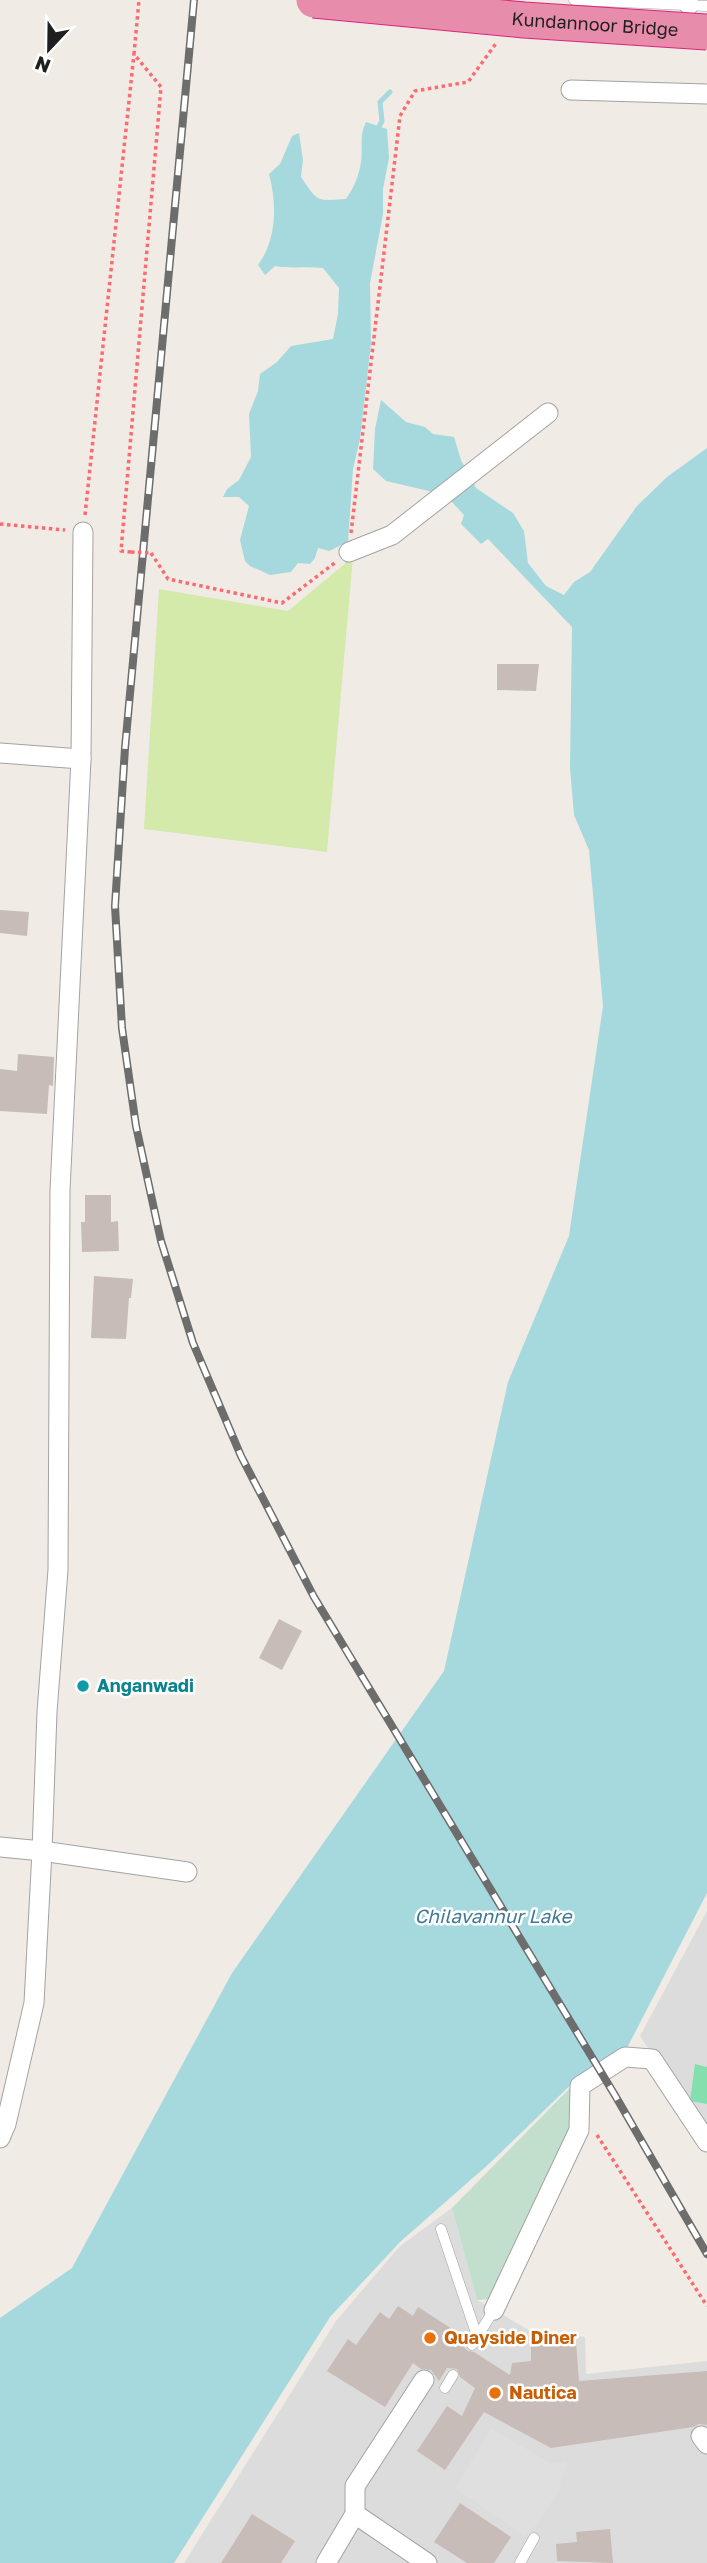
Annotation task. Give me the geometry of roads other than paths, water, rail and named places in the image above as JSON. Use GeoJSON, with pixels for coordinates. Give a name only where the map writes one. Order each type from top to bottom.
{"type":"FeatureCollection","features":[{"type":"Feature","properties":{"kind":"highway","name":"Kundannoor Bridge"},"geometry":{"type":"LineString","coordinates":[[314,0],[524,20],[698,11]]}},
{"type":"Feature","properties":{"kind":"street"},"geometry":{"type":"LineString","coordinates":[[571,90],[707,94]]}},
{"type":"Feature","properties":{"kind":"street"},"geometry":{"type":"LineString","coordinates":[[349,552],[392,535],[548,413]]}},
{"type":"Feature","properties":{"kind":"street"},"geometry":{"type":"LineString","coordinates":[[0,2138],[6,2124],[34,2003],[47,1712],[58,1570],[60,1190],[81,759],[83,532]]}},
{"type":"Feature","properties":{"kind":"street"},"geometry":{"type":"LineString","coordinates":[[0,753],[81,759]]}},
{"type":"Feature","properties":{"kind":"street"},"geometry":{"type":"LineString","coordinates":[[0,1847],[187,1872]]}},
{"type":"Feature","properties":{"kind":"street"},"geometry":{"type":"LineString","coordinates":[[494,2310],[579,2130],[580,2086],[625,2057],[652,2059],[707,2142]]}},
{"type":"Feature","properties":{"kind":"street"},"geometry":{"type":"LineString","coordinates":[[326,2563],[355,2514],[355,2486],[424,2380]]}},
{"type":"Feature","properties":{"kind":"street"},"geometry":{"type":"LineString","coordinates":[[355,2514],[427,2563]]}},
{"type":"Feature","properties":{"kind":"lane"},"geometry":{"type":"LineString","coordinates":[[573,0],[659,4],[698,11]]}},
{"type":"Feature","properties":{"kind":"lane"},"geometry":{"type":"LineString","coordinates":[[441,2229],[474,2341],[494,2310]]}},
{"type":"Feature","properties":{"kind":"lane"},"geometry":{"type":"LineString","coordinates":[[445,2388],[453,2375]]}},
{"type":"Feature","properties":{"kind":"lane"},"geometry":{"type":"LineString","coordinates":[[520,2563],[534,2538]]}},
{"type":"Feature","properties":{"kind":"water"},"geometry":{"type":"Polygon","coordinates":[[[366,122],[387,129],[389,158],[383,189],[383,214],[370,283],[371,344],[360,439],[353,469],[348,542],[329,551],[318,548],[310,564],[298,563],[291,572],[270,575],[245,561],[240,540],[249,506],[239,497],[223,497],[227,489],[239,480],[251,457],[249,414],[258,391],[260,374],[277,362],[291,346],[333,339],[339,288],[323,268],[275,266],[265,275],[258,265],[269,244],[274,221],[269,174],[280,164],[292,136],[299,133],[303,160],[301,177],[315,195],[323,200],[346,199],[359,172],[366,122]]]}},
{"type":"Feature","properties":{"kind":"water","name":"Chilavannur Lake"},"geometry":{"type":"Polygon","coordinates":[[[381,400],[406,422],[425,427],[433,434],[454,437],[461,460],[476,488],[513,513],[524,531],[528,563],[546,586],[564,595],[574,582],[590,572],[637,506],[667,477],[707,448],[707,1893],[627,2048],[585,2071],[491,2162],[400,2242],[330,2317],[174,2563],[0,2563],[0,2318],[72,2268],[232,1973],[444,1671],[508,1382],[569,1236],[603,1006],[589,850],[574,815],[570,768],[572,627],[488,539],[481,544],[461,524],[464,515],[452,502],[429,491],[386,481],[373,469],[375,429],[381,400]]]}},
{"type":"Feature","properties":{"kind":"waterway"},"geometry":{"type":"LineString","coordinates":[[376,132],[382,121],[380,102],[390,92]]}},
{"type":"Feature","properties":{"kind":"railway"},"geometry":{"type":"LineString","coordinates":[[194,0],[125,748],[115,906],[122,1028],[136,1126],[161,1241],[193,1343],[241,1456],[314,1597],[616,2097],[707,2254]]}},
{"type":"Feature","properties":{"kind":"place","name":"Anganwadi"},"geometry":{"type":"Point","coordinates":[83,1686]}},
{"type":"Feature","properties":{"kind":"place","name":"Quayside Diner"},"geometry":{"type":"Point","coordinates":[430,2338]}},
{"type":"Feature","properties":{"kind":"place","name":"Nautica"},"geometry":{"type":"Point","coordinates":[495,2393]}}]}
